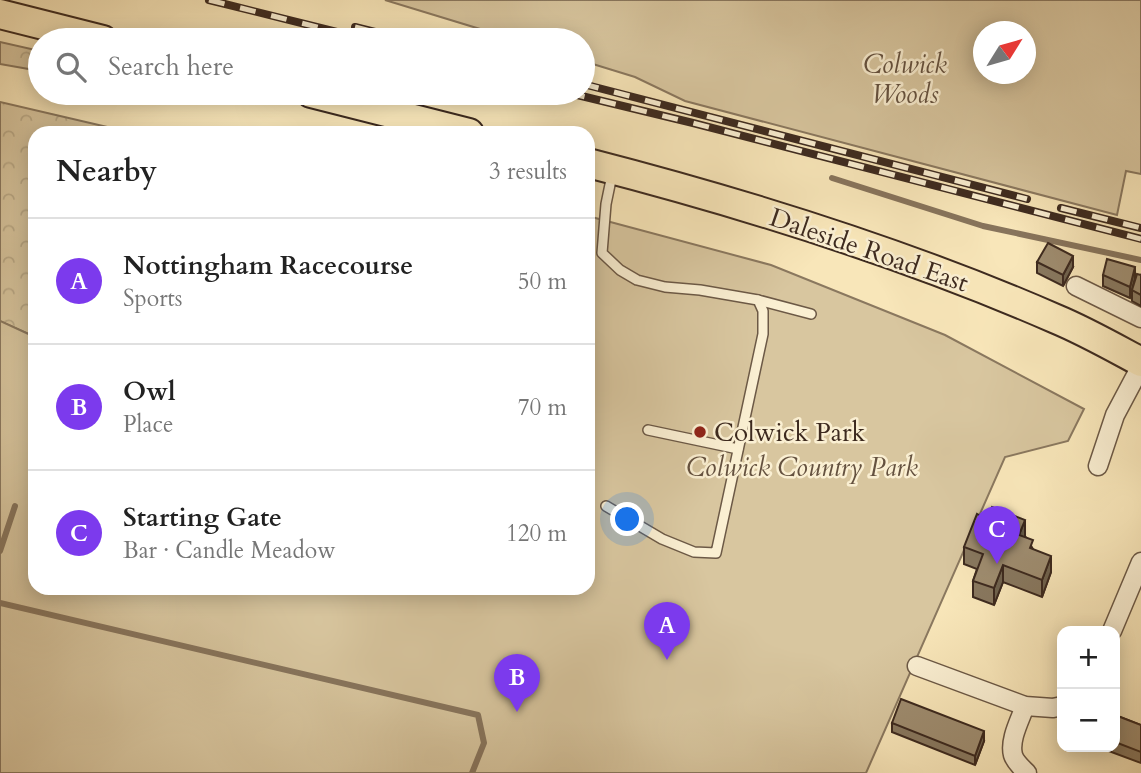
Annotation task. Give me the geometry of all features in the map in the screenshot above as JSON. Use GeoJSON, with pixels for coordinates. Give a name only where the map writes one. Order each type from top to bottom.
{"type":"FeatureCollection","features":[{"type":"Feature","properties":{"kind":"main road"},"geometry":{"type":"LineString","coordinates":[[0,15],[54,28]]}},
{"type":"Feature","properties":{"kind":"main road"},"geometry":{"type":"LineString","coordinates":[[358,105],[441,126]]}},
{"type":"Feature","properties":{"kind":"main road","name":"Daleside Road East"},"geometry":{"type":"LineString","coordinates":[[601,167],[770,215],[933,269],[1058,319],[1141,364]]}},
{"type":"Feature","properties":{"kind":"street"},"geometry":{"type":"LineString","coordinates":[[1087,286],[1141,318]]}},
{"type":"Feature","properties":{"kind":"street"},"geometry":{"type":"LineString","coordinates":[[1098,466],[1115,415],[1141,364]]}},
{"type":"Feature","properties":{"kind":"street"},"geometry":{"type":"LineString","coordinates":[[1114,626],[1141,562]]}},
{"type":"Feature","properties":{"kind":"street"},"geometry":{"type":"LineString","coordinates":[[918,666],[1025,706],[1057,707]]}},
{"type":"Feature","properties":{"kind":"street"},"geometry":{"type":"LineString","coordinates":[[1025,706],[1013,742],[1013,754],[1027,773]]}},
{"type":"Feature","properties":{"kind":"lane"},"geometry":{"type":"LineString","coordinates":[[601,167],[606,204],[602,253],[620,270],[637,280],[665,287],[758,300],[811,314]]}},
{"type":"Feature","properties":{"kind":"lane"},"geometry":{"type":"LineString","coordinates":[[606,506],[662,539],[694,552],[716,553],[763,334],[763,312],[758,300]]}},
{"type":"Feature","properties":{"kind":"lane"},"geometry":{"type":"LineString","coordinates":[[648,430],[738,449]]}},
{"type":"Feature","properties":{"kind":"green space","name":"Colwick Woods"},"geometry":{"type":"Polygon","coordinates":[[[385,0],[1141,0],[1141,174],[1126,171],[1117,215],[685,101],[635,77],[595,65],[595,28],[477,28],[385,0]]]}},
{"type":"Feature","properties":{"kind":"green space"},"geometry":{"type":"Polygon","coordinates":[[[0,42],[28,48],[28,69],[0,64],[0,42]]]}},
{"type":"Feature","properties":{"kind":"green space"},"geometry":{"type":"Polygon","coordinates":[[[0,102],[103,126],[28,126],[28,334],[0,321],[0,102]]]}},
{"type":"Feature","properties":{"kind":"green space","name":"Colwick Country Park"},"geometry":{"type":"Polygon","coordinates":[[[595,218],[771,265],[945,335],[1084,409],[1068,441],[1005,457],[866,773],[0,773],[0,321],[28,334],[28,595],[595,595],[595,218]]]}},
{"type":"Feature","properties":{"kind":"building"},"geometry":{"type":"Polygon","coordinates":[[[1048,243],[1073,256],[1063,275],[1037,262],[1048,243]]]}},
{"type":"Feature","properties":{"kind":"building"},"geometry":{"type":"Polygon","coordinates":[[[1107,259],[1135,267],[1130,287],[1103,275],[1107,259]]]}},
{"type":"Feature","properties":{"kind":"building"},"geometry":{"type":"Polygon","coordinates":[[[1137,274],[1141,275],[1141,295],[1132,290],[1137,274]]]}},
{"type":"Feature","properties":{"kind":"building"},"geometry":{"type":"Polygon","coordinates":[[[992,507],[1025,520],[1019,535],[1033,540],[1030,548],[1051,556],[1042,580],[1003,565],[994,588],[973,581],[983,554],[964,547],[977,514],[986,519],[992,507]]]}},
{"type":"Feature","properties":{"kind":"building"},"geometry":{"type":"Polygon","coordinates":[[[901,699],[984,731],[975,756],[892,723],[901,699]]]}},
{"type":"Feature","properties":{"kind":"building"},"geometry":{"type":"Polygon","coordinates":[[[1120,717],[1141,725],[1141,752],[1120,744],[1120,717]]]}},
{"type":"Feature","properties":{"kind":"waterway"},"geometry":{"type":"LineString","coordinates":[[832,178],[983,226],[1141,260]]}},
{"type":"Feature","properties":{"kind":"waterway"},"geometry":{"type":"LineString","coordinates":[[0,551],[15,506]]}},
{"type":"Feature","properties":{"kind":"waterway"},"geometry":{"type":"LineString","coordinates":[[0,603],[478,715],[484,743],[472,773]]}},
{"type":"Feature","properties":{"kind":"railway"},"geometry":{"type":"LineString","coordinates":[[209,0],[321,28]]}},
{"type":"Feature","properties":{"kind":"railway"},"geometry":{"type":"LineString","coordinates":[[355,27],[359,28]]}},
{"type":"Feature","properties":{"kind":"railway"},"geometry":{"type":"LineString","coordinates":[[595,87],[1027,199]]}},
{"type":"Feature","properties":{"kind":"railway"},"geometry":{"type":"LineString","coordinates":[[595,99],[1141,239]]}},
{"type":"Feature","properties":{"kind":"railway"},"geometry":{"type":"LineString","coordinates":[[1061,208],[1141,228]]}},
{"type":"Feature","properties":{"kind":"place","name":"Colwick Park"},"geometry":{"type":"Point","coordinates":[700,432]}},
{"type":"Feature","properties":{"kind":"place","name":"Starting Gate"},"geometry":{"type":"Point","coordinates":[997,564]}},
{"type":"Feature","properties":{"kind":"place","name":"Nottingham Racecourse"},"geometry":{"type":"Point","coordinates":[667,660]}},
{"type":"Feature","properties":{"kind":"place","name":"Owl"},"geometry":{"type":"Point","coordinates":[517,712]}}]}
